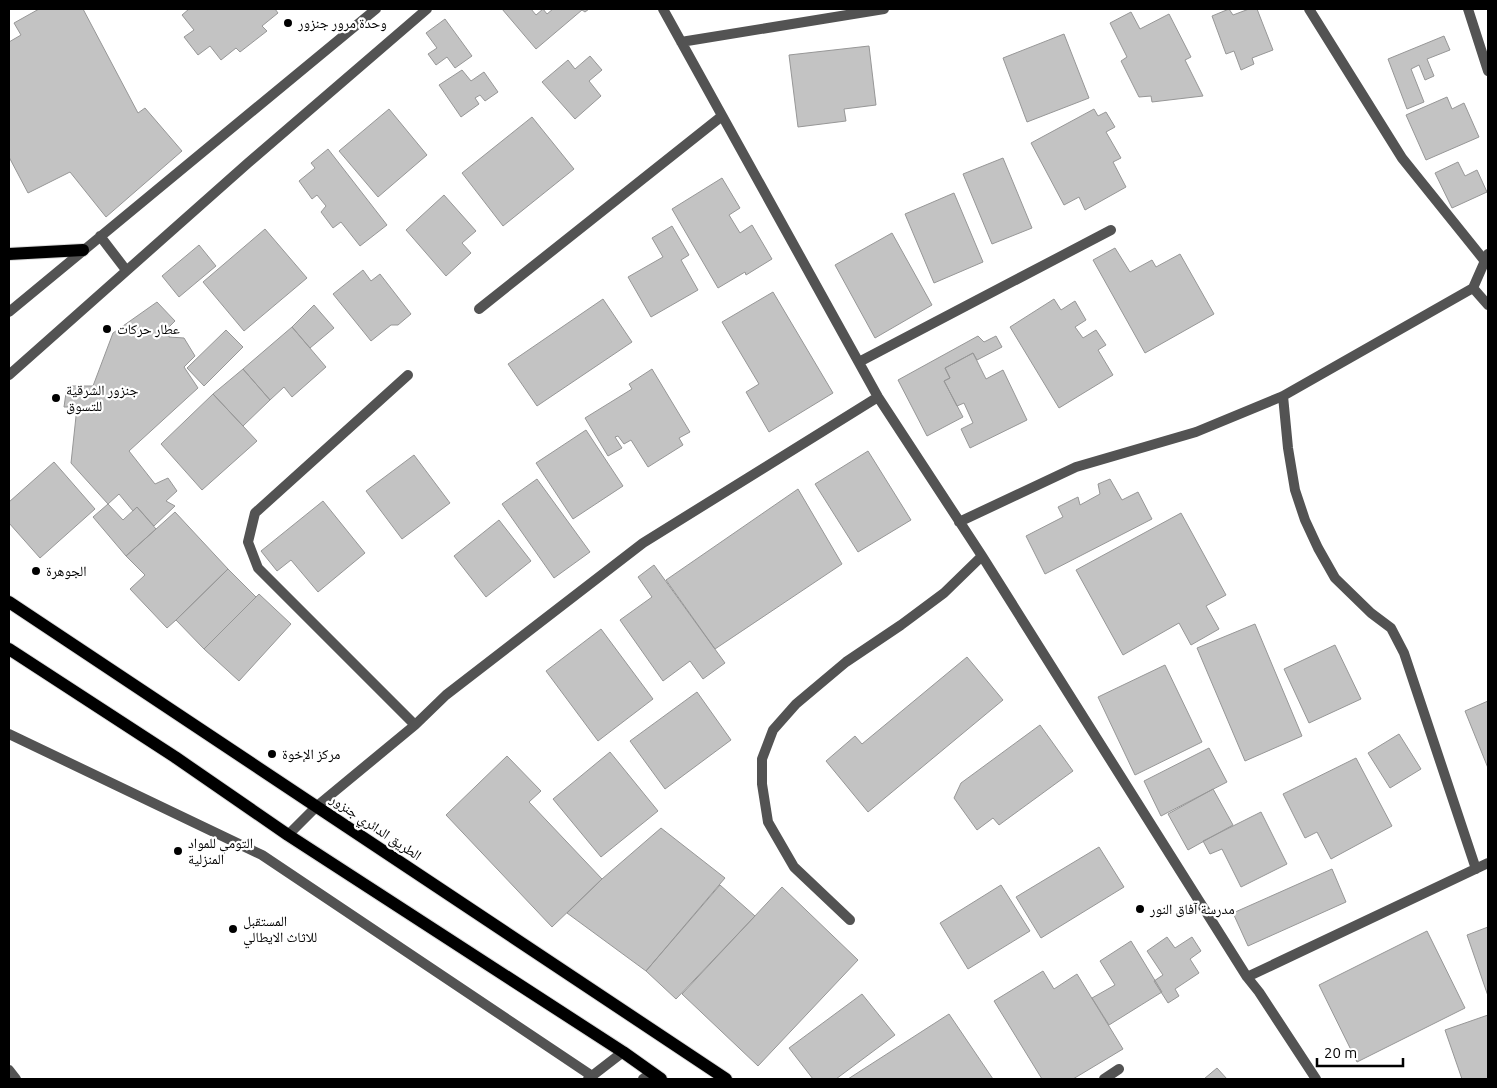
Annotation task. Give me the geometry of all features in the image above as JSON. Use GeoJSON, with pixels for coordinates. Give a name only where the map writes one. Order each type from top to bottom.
{"type":"FeatureCollection","features":[{"type":"Feature","properties":{"kind":"main road"},"geometry":{"type":"LineString","coordinates":[[9,254],[83,250]]}},
{"type":"Feature","properties":{"kind":"main road","name":"الطريق الدائري جنزور"},"geometry":{"type":"LineString","coordinates":[[9,602],[726,1079]]}},
{"type":"Feature","properties":{"kind":"main road"},"geometry":{"type":"LineString","coordinates":[[9,649],[174,757],[288,835],[623,1052],[652,1077]]}},
{"type":"Feature","properties":{"kind":"street"},"geometry":{"type":"LineString","coordinates":[[9,312],[376,9]]}},
{"type":"Feature","properties":{"kind":"street"},"geometry":{"type":"LineString","coordinates":[[9,375],[126,270],[427,9]]}},
{"type":"Feature","properties":{"kind":"street"},"geometry":{"type":"LineString","coordinates":[[663,9],[878,397],[982,556],[1246,977],[1259,992],[1316,1079]]}},
{"type":"Feature","properties":{"kind":"street"},"geometry":{"type":"LineString","coordinates":[[681,42],[884,9]]}},
{"type":"Feature","properties":{"kind":"street"},"geometry":{"type":"LineString","coordinates":[[959,522],[1076,467],[1196,432],[1283,396],[1473,288],[1486,257],[1402,158],[1309,9]]}},
{"type":"Feature","properties":{"kind":"street"},"geometry":{"type":"LineString","coordinates":[[1468,9],[1488,71]]}},
{"type":"Feature","properties":{"kind":"street"},"geometry":{"type":"LineString","coordinates":[[479,309],[722,116]]}},
{"type":"Feature","properties":{"kind":"street"},"geometry":{"type":"LineString","coordinates":[[859,362],[1111,230]]}},
{"type":"Feature","properties":{"kind":"street"},"geometry":{"type":"LineString","coordinates":[[100,236],[126,270]]}},
{"type":"Feature","properties":{"kind":"street"},"geometry":{"type":"LineString","coordinates":[[1473,288],[1488,305]]}},
{"type":"Feature","properties":{"kind":"street"},"geometry":{"type":"LineString","coordinates":[[408,375],[255,513],[248,542],[258,568],[415,725]]}},
{"type":"Feature","properties":{"kind":"street"},"geometry":{"type":"LineString","coordinates":[[1283,396],[1288,448],[1295,490],[1306,520],[1335,578],[1371,613],[1391,628],[1404,653],[1476,869]]}},
{"type":"Feature","properties":{"kind":"street"},"geometry":{"type":"LineString","coordinates":[[288,835],[317,806],[415,725],[446,696],[643,543],[878,397]]}},
{"type":"Feature","properties":{"kind":"street"},"geometry":{"type":"LineString","coordinates":[[850,920],[794,867],[768,822],[762,784],[762,758],[773,730],[796,704],[846,662],[901,625],[944,592],[982,556]]}},
{"type":"Feature","properties":{"kind":"street"},"geometry":{"type":"LineString","coordinates":[[9,734],[262,855],[590,1078],[623,1052]]}},
{"type":"Feature","properties":{"kind":"street"},"geometry":{"type":"LineString","coordinates":[[1246,977],[1488,863]]}},
{"type":"Feature","properties":{"kind":"street"},"geometry":{"type":"LineString","coordinates":[[1104,1079],[1120,1069]]}},
{"type":"Feature","properties":{"kind":"street"},"geometry":{"type":"LineString","coordinates":[[9,1070],[16,1079]]}},
{"type":"Feature","properties":{"kind":"building"},"geometry":{"type":"Polygon","coordinates":[[[39,9],[83,9],[138,113],[145,108],[182,151],[106,217],[70,172],[28,193],[9,157],[9,42],[21,35],[14,23],[39,9]]]}},
{"type":"Feature","properties":{"kind":"building"},"geometry":{"type":"Polygon","coordinates":[[[189,9],[275,9],[278,13],[262,26],[267,31],[240,52],[236,48],[221,60],[210,46],[198,55],[184,37],[194,30],[182,15],[189,9]]]}},
{"type":"Feature","properties":{"kind":"building"},"geometry":{"type":"Polygon","coordinates":[[[502,9],[531,9],[536,15],[543,9],[547,14],[553,9],[589,9],[585,12],[582,10],[536,49],[502,9]]]}},
{"type":"Feature","properties":{"kind":"building"},"geometry":{"type":"Polygon","coordinates":[[[1229,9],[1233,15],[1249,9],[1257,9],[1273,50],[1252,58],[1254,64],[1241,70],[1234,51],[1226,54],[1212,16],[1229,9]]]}},
{"type":"Feature","properties":{"kind":"building"},"geometry":{"type":"Polygon","coordinates":[[[1131,12],[1140,29],[1169,14],[1191,57],[1185,60],[1203,96],[1152,102],[1151,96],[1139,97],[1121,61],[1127,57],[1110,23],[1131,12]]]}},
{"type":"Feature","properties":{"kind":"building"},"geometry":{"type":"Polygon","coordinates":[[[445,19],[472,56],[455,68],[447,57],[436,65],[428,54],[437,48],[426,33],[445,19]]]}},
{"type":"Feature","properties":{"kind":"building"},"geometry":{"type":"Polygon","coordinates":[[[1064,34],[1089,98],[1027,122],[1003,58],[1064,34]]]}},
{"type":"Feature","properties":{"kind":"building"},"geometry":{"type":"Polygon","coordinates":[[[1444,36],[1450,50],[1427,59],[1434,76],[1425,80],[1419,65],[1411,69],[1424,102],[1407,109],[1388,59],[1444,36]]]}},
{"type":"Feature","properties":{"kind":"building"},"geometry":{"type":"Polygon","coordinates":[[[869,46],[876,105],[844,109],[846,121],[798,127],[789,55],[869,46]]]}},
{"type":"Feature","properties":{"kind":"building"},"geometry":{"type":"Polygon","coordinates":[[[590,56],[602,70],[589,81],[601,96],[575,119],[542,82],[568,60],[575,69],[590,56]]]}},
{"type":"Feature","properties":{"kind":"building"},"geometry":{"type":"Polygon","coordinates":[[[462,70],[471,81],[484,72],[498,92],[485,101],[480,95],[475,98],[479,104],[461,117],[439,85],[462,70]]]}},
{"type":"Feature","properties":{"kind":"building"},"geometry":{"type":"Polygon","coordinates":[[[1447,97],[1452,109],[1464,103],[1479,137],[1426,160],[1406,115],[1447,97]]]}},
{"type":"Feature","properties":{"kind":"building"},"geometry":{"type":"Polygon","coordinates":[[[389,109],[427,155],[378,197],[339,151],[389,109]]]}},
{"type":"Feature","properties":{"kind":"building"},"geometry":{"type":"Polygon","coordinates":[[[1094,109],[1098,116],[1106,112],[1115,127],[1106,132],[1121,158],[1113,162],[1126,187],[1085,210],[1079,197],[1064,205],[1031,143],[1094,109]]]}},
{"type":"Feature","properties":{"kind":"building"},"geometry":{"type":"Polygon","coordinates":[[[532,117],[574,169],[503,226],[462,173],[532,117]]]}},
{"type":"Feature","properties":{"kind":"building"},"geometry":{"type":"Polygon","coordinates":[[[328,149],[387,225],[360,246],[341,222],[333,228],[321,212],[326,206],[317,195],[312,199],[299,181],[315,168],[311,163],[328,149]]]}},
{"type":"Feature","properties":{"kind":"building"},"geometry":{"type":"Polygon","coordinates":[[[1003,158],[1032,228],[992,244],[963,174],[1003,158]]]}},
{"type":"Feature","properties":{"kind":"building"},"geometry":{"type":"Polygon","coordinates":[[[1458,162],[1465,176],[1477,170],[1487,192],[1452,208],[1435,173],[1458,162]]]}},
{"type":"Feature","properties":{"kind":"building"},"geometry":{"type":"Polygon","coordinates":[[[722,178],[740,208],[729,215],[740,233],[752,225],[772,259],[746,275],[745,272],[718,288],[672,209],[722,178]]]}},
{"type":"Feature","properties":{"kind":"building"},"geometry":{"type":"Polygon","coordinates":[[[954,193],[983,262],[934,283],[905,214],[954,193]]]}},
{"type":"Feature","properties":{"kind":"building"},"geometry":{"type":"Polygon","coordinates":[[[444,195],[476,231],[462,243],[471,253],[446,276],[406,230],[444,195]]]}},
{"type":"Feature","properties":{"kind":"building"},"geometry":{"type":"Polygon","coordinates":[[[672,226],[689,255],[681,260],[698,290],[651,317],[628,277],[663,257],[652,238],[672,226]]]}},
{"type":"Feature","properties":{"kind":"building"},"geometry":{"type":"Polygon","coordinates":[[[265,229],[307,278],[244,331],[203,282],[265,229]]]}},
{"type":"Feature","properties":{"kind":"building"},"geometry":{"type":"Polygon","coordinates":[[[892,233],[932,305],[875,338],[835,265],[892,233]]]}},
{"type":"Feature","properties":{"kind":"building"},"geometry":{"type":"Polygon","coordinates":[[[199,245],[216,266],[179,297],[162,276],[199,245]]]}},
{"type":"Feature","properties":{"kind":"building"},"geometry":{"type":"Polygon","coordinates":[[[1115,248],[1130,272],[1152,260],[1156,267],[1180,254],[1214,314],[1145,353],[1093,260],[1115,248]]]}},
{"type":"Feature","properties":{"kind":"building"},"geometry":{"type":"Polygon","coordinates":[[[363,270],[371,281],[380,274],[411,314],[398,325],[391,325],[371,341],[333,294],[363,270]]]}},
{"type":"Feature","properties":{"kind":"building"},"geometry":{"type":"Polygon","coordinates":[[[773,292],[833,393],[769,432],[746,392],[759,384],[722,322],[773,292]]]}},
{"type":"Feature","properties":{"kind":"building"},"geometry":{"type":"Polygon","coordinates":[[[603,299],[632,342],[537,406],[508,364],[603,299]]]}},
{"type":"Feature","properties":{"kind":"building"},"geometry":{"type":"Polygon","coordinates":[[[1054,299],[1061,310],[1075,301],[1086,320],[1075,327],[1083,338],[1096,330],[1106,345],[1098,350],[1113,375],[1059,408],[1010,327],[1054,299]]]}},
{"type":"Feature","properties":{"kind":"building"},"geometry":{"type":"Polygon","coordinates":[[[157,302],[175,321],[169,327],[169,337],[184,338],[195,356],[184,367],[198,388],[129,451],[155,484],[168,478],[177,491],[166,501],[175,506],[154,526],[137,507],[133,511],[119,494],[108,504],[71,463],[77,407],[64,407],[67,386],[93,386],[113,333],[157,302]]]}},
{"type":"Feature","properties":{"kind":"building"},"geometry":{"type":"Polygon","coordinates":[[[314,305],[334,328],[310,348],[292,327],[314,305]]]}},
{"type":"Feature","properties":{"kind":"building"},"geometry":{"type":"Polygon","coordinates":[[[292,327],[326,367],[292,397],[284,387],[270,400],[243,369],[292,327]]]}},
{"type":"Feature","properties":{"kind":"building"},"geometry":{"type":"Polygon","coordinates":[[[226,330],[243,347],[204,386],[187,368],[226,330]]]}},
{"type":"Feature","properties":{"kind":"building"},"geometry":{"type":"Polygon","coordinates":[[[978,336],[984,342],[996,336],[1002,347],[977,360],[973,353],[945,368],[950,378],[944,381],[963,417],[927,436],[898,380],[978,336]]]}},
{"type":"Feature","properties":{"kind":"building"},"geometry":{"type":"Polygon","coordinates":[[[973,353],[986,379],[1003,370],[1027,420],[970,448],[961,429],[973,423],[964,403],[957,406],[944,381],[950,378],[945,368],[973,353]]]}},
{"type":"Feature","properties":{"kind":"building"},"geometry":{"type":"Polygon","coordinates":[[[243,369],[270,400],[243,426],[213,394],[243,369]]]}},
{"type":"Feature","properties":{"kind":"building"},"geometry":{"type":"Polygon","coordinates":[[[652,369],[690,432],[679,438],[683,445],[648,467],[631,440],[624,444],[618,436],[615,437],[622,448],[608,456],[585,418],[632,389],[629,384],[652,369]]]}},
{"type":"Feature","properties":{"kind":"building"},"geometry":{"type":"Polygon","coordinates":[[[213,394],[257,441],[202,490],[161,444],[213,394]]]}},
{"type":"Feature","properties":{"kind":"building"},"geometry":{"type":"Polygon","coordinates":[[[586,430],[623,486],[573,519],[536,463],[586,430]]]}},
{"type":"Feature","properties":{"kind":"building"},"geometry":{"type":"Polygon","coordinates":[[[868,451],[911,520],[858,552],[815,484],[868,451]]]}},
{"type":"Feature","properties":{"kind":"building"},"geometry":{"type":"Polygon","coordinates":[[[414,455],[450,503],[402,539],[366,491],[414,455]]]}},
{"type":"Feature","properties":{"kind":"building"},"geometry":{"type":"Polygon","coordinates":[[[54,462],[95,509],[40,558],[9,523],[9,502],[54,462]]]}},
{"type":"Feature","properties":{"kind":"building"},"geometry":{"type":"Polygon","coordinates":[[[537,479],[590,552],[554,578],[502,504],[537,479]]]}},
{"type":"Feature","properties":{"kind":"building"},"geometry":{"type":"Polygon","coordinates":[[[1110,479],[1122,500],[1138,492],[1152,519],[1045,574],[1026,536],[1063,517],[1058,507],[1078,497],[1080,505],[1100,494],[1098,484],[1110,479]]]}},
{"type":"Feature","properties":{"kind":"building"},"geometry":{"type":"Polygon","coordinates":[[[798,489],[842,564],[715,649],[666,580],[798,489]]]}},
{"type":"Feature","properties":{"kind":"building"},"geometry":{"type":"Polygon","coordinates":[[[323,501],[365,553],[318,592],[291,560],[277,571],[261,551],[323,501]]]}},
{"type":"Feature","properties":{"kind":"building"},"geometry":{"type":"Polygon","coordinates":[[[108,504],[123,520],[137,507],[156,529],[126,556],[93,517],[108,504]]]}},
{"type":"Feature","properties":{"kind":"building"},"geometry":{"type":"Polygon","coordinates":[[[175,512],[228,569],[167,628],[130,589],[145,575],[126,556],[175,512]]]}},
{"type":"Feature","properties":{"kind":"building"},"geometry":{"type":"Polygon","coordinates":[[[1181,513],[1226,595],[1206,606],[1219,629],[1191,645],[1179,623],[1123,655],[1076,570],[1181,513]]]}},
{"type":"Feature","properties":{"kind":"building"},"geometry":{"type":"Polygon","coordinates":[[[499,520],[531,561],[486,597],[454,556],[499,520]]]}},
{"type":"Feature","properties":{"kind":"building"},"geometry":{"type":"Polygon","coordinates":[[[654,565],[725,663],[703,679],[690,661],[663,681],[620,620],[652,597],[638,577],[654,565]]]}},
{"type":"Feature","properties":{"kind":"building"},"geometry":{"type":"Polygon","coordinates":[[[228,569],[256,597],[204,649],[176,620],[228,569]]]}},
{"type":"Feature","properties":{"kind":"building"},"geometry":{"type":"Polygon","coordinates":[[[259,594],[291,624],[239,681],[204,649],[259,594]]]}},
{"type":"Feature","properties":{"kind":"building"},"geometry":{"type":"Polygon","coordinates":[[[1255,624],[1302,736],[1245,761],[1197,648],[1255,624]]]}},
{"type":"Feature","properties":{"kind":"building"},"geometry":{"type":"Polygon","coordinates":[[[601,629],[653,699],[598,741],[546,671],[601,629]]]}},
{"type":"Feature","properties":{"kind":"building"},"geometry":{"type":"Polygon","coordinates":[[[1335,645],[1361,699],[1309,723],[1284,669],[1335,645]]]}},
{"type":"Feature","properties":{"kind":"building"},"geometry":{"type":"Polygon","coordinates":[[[967,657],[1003,700],[868,812],[826,761],[855,736],[862,744],[967,657]]]}},
{"type":"Feature","properties":{"kind":"building"},"geometry":{"type":"Polygon","coordinates":[[[1165,665],[1202,742],[1135,775],[1098,697],[1165,665]]]}},
{"type":"Feature","properties":{"kind":"building"},"geometry":{"type":"Polygon","coordinates":[[[697,692],[731,740],[665,789],[630,741],[697,692]]]}},
{"type":"Feature","properties":{"kind":"building"},"geometry":{"type":"Polygon","coordinates":[[[1488,701],[1488,768],[1465,711],[1488,701]]]}},
{"type":"Feature","properties":{"kind":"building"},"geometry":{"type":"Polygon","coordinates":[[[1040,725],[1073,771],[999,825],[993,818],[977,830],[954,798],[961,783],[1040,725]]]}},
{"type":"Feature","properties":{"kind":"building"},"geometry":{"type":"Polygon","coordinates":[[[1399,734],[1421,769],[1390,788],[1368,753],[1399,734]]]}},
{"type":"Feature","properties":{"kind":"building"},"geometry":{"type":"Polygon","coordinates":[[[1209,748],[1227,782],[1161,816],[1144,781],[1209,748]]]}},
{"type":"Feature","properties":{"kind":"building"},"geometry":{"type":"Polygon","coordinates":[[[610,752],[658,811],[601,857],[553,799],[610,752]]]}},
{"type":"Feature","properties":{"kind":"building"},"geometry":{"type":"Polygon","coordinates":[[[507,756],[541,791],[529,802],[602,879],[552,927],[446,815],[507,756]]]}},
{"type":"Feature","properties":{"kind":"building"},"geometry":{"type":"Polygon","coordinates":[[[1356,758],[1392,826],[1331,859],[1317,832],[1305,838],[1283,794],[1356,758]]]}},
{"type":"Feature","properties":{"kind":"building"},"geometry":{"type":"Polygon","coordinates":[[[1213,789],[1233,825],[1188,850],[1168,814],[1213,789]]]}},
{"type":"Feature","properties":{"kind":"building"},"geometry":{"type":"Polygon","coordinates":[[[1261,812],[1287,864],[1241,887],[1222,849],[1210,854],[1203,841],[1261,812]]]}},
{"type":"Feature","properties":{"kind":"building"},"geometry":{"type":"Polygon","coordinates":[[[661,828],[725,878],[646,971],[567,913],[602,879],[661,828]]]}},
{"type":"Feature","properties":{"kind":"building"},"geometry":{"type":"Polygon","coordinates":[[[1099,847],[1124,887],[1041,938],[1016,897],[1099,847]]]}},
{"type":"Feature","properties":{"kind":"building"},"geometry":{"type":"Polygon","coordinates":[[[1332,869],[1346,902],[1248,946],[1233,913],[1332,869]]]}},
{"type":"Feature","properties":{"kind":"building"},"geometry":{"type":"Polygon","coordinates":[[[720,885],[755,916],[676,999],[646,971],[720,885]]]}},
{"type":"Feature","properties":{"kind":"building"},"geometry":{"type":"Polygon","coordinates":[[[1001,885],[1030,931],[968,969],[940,923],[1001,885]]]}},
{"type":"Feature","properties":{"kind":"building"},"geometry":{"type":"Polygon","coordinates":[[[782,887],[858,960],[758,1066],[682,994],[782,887]]]}},
{"type":"Feature","properties":{"kind":"building"},"geometry":{"type":"Polygon","coordinates":[[[1488,927],[1488,996],[1467,935],[1488,927]]]}},
{"type":"Feature","properties":{"kind":"building"},"geometry":{"type":"Polygon","coordinates":[[[1427,931],[1465,1008],[1357,1062],[1319,985],[1427,931]]]}},
{"type":"Feature","properties":{"kind":"building"},"geometry":{"type":"Polygon","coordinates":[[[1167,937],[1175,948],[1192,937],[1201,951],[1190,959],[1199,973],[1175,989],[1179,996],[1168,1003],[1154,981],[1163,975],[1147,951],[1167,937]]]}},
{"type":"Feature","properties":{"kind":"building"},"geometry":{"type":"Polygon","coordinates":[[[1131,941],[1162,992],[1109,1025],[1092,998],[1115,985],[1100,961],[1131,941]]]}},
{"type":"Feature","properties":{"kind":"building"},"geometry":{"type":"Polygon","coordinates":[[[1043,971],[1054,989],[1077,974],[1123,1049],[1073,1079],[1042,1079],[994,1001],[1043,971]]]}},
{"type":"Feature","properties":{"kind":"building"},"geometry":{"type":"Polygon","coordinates":[[[862,994],[895,1035],[836,1079],[813,1079],[789,1048],[862,994]]]}},
{"type":"Feature","properties":{"kind":"building"},"geometry":{"type":"Polygon","coordinates":[[[949,1014],[993,1079],[848,1079],[949,1014]]]}},
{"type":"Feature","properties":{"kind":"building"},"geometry":{"type":"Polygon","coordinates":[[[1488,1015],[1488,1079],[1462,1079],[1445,1030],[1488,1015]]]}},
{"type":"Feature","properties":{"kind":"building"},"geometry":{"type":"Polygon","coordinates":[[[1217,1068],[1227,1079],[1204,1079],[1217,1068]]]}},
{"type":"Feature","properties":{"kind":"place","name":"وحدة مرور جنزور"},"geometry":{"type":"Point","coordinates":[288,23]}},
{"type":"Feature","properties":{"kind":"place","name":"عطار حركات"},"geometry":{"type":"Point","coordinates":[107,329]}},
{"type":"Feature","properties":{"kind":"place","name":"جنزور الشرقية للتسوق"},"geometry":{"type":"Point","coordinates":[56,398]}},
{"type":"Feature","properties":{"kind":"place","name":"الجوهرة"},"geometry":{"type":"Point","coordinates":[36,571]}},
{"type":"Feature","properties":{"kind":"place","name":"مركز الإخوة"},"geometry":{"type":"Point","coordinates":[272,754]}},
{"type":"Feature","properties":{"kind":"place","name":"التومي للمواد المنزلية"},"geometry":{"type":"Point","coordinates":[178,851]}},
{"type":"Feature","properties":{"kind":"place","name":"مدرسة آفاق النور"},"geometry":{"type":"Point","coordinates":[1140,909]}},
{"type":"Feature","properties":{"kind":"place","name":"المستقبل للاثاث الايطالي"},"geometry":{"type":"Point","coordinates":[233,929]}}]}
